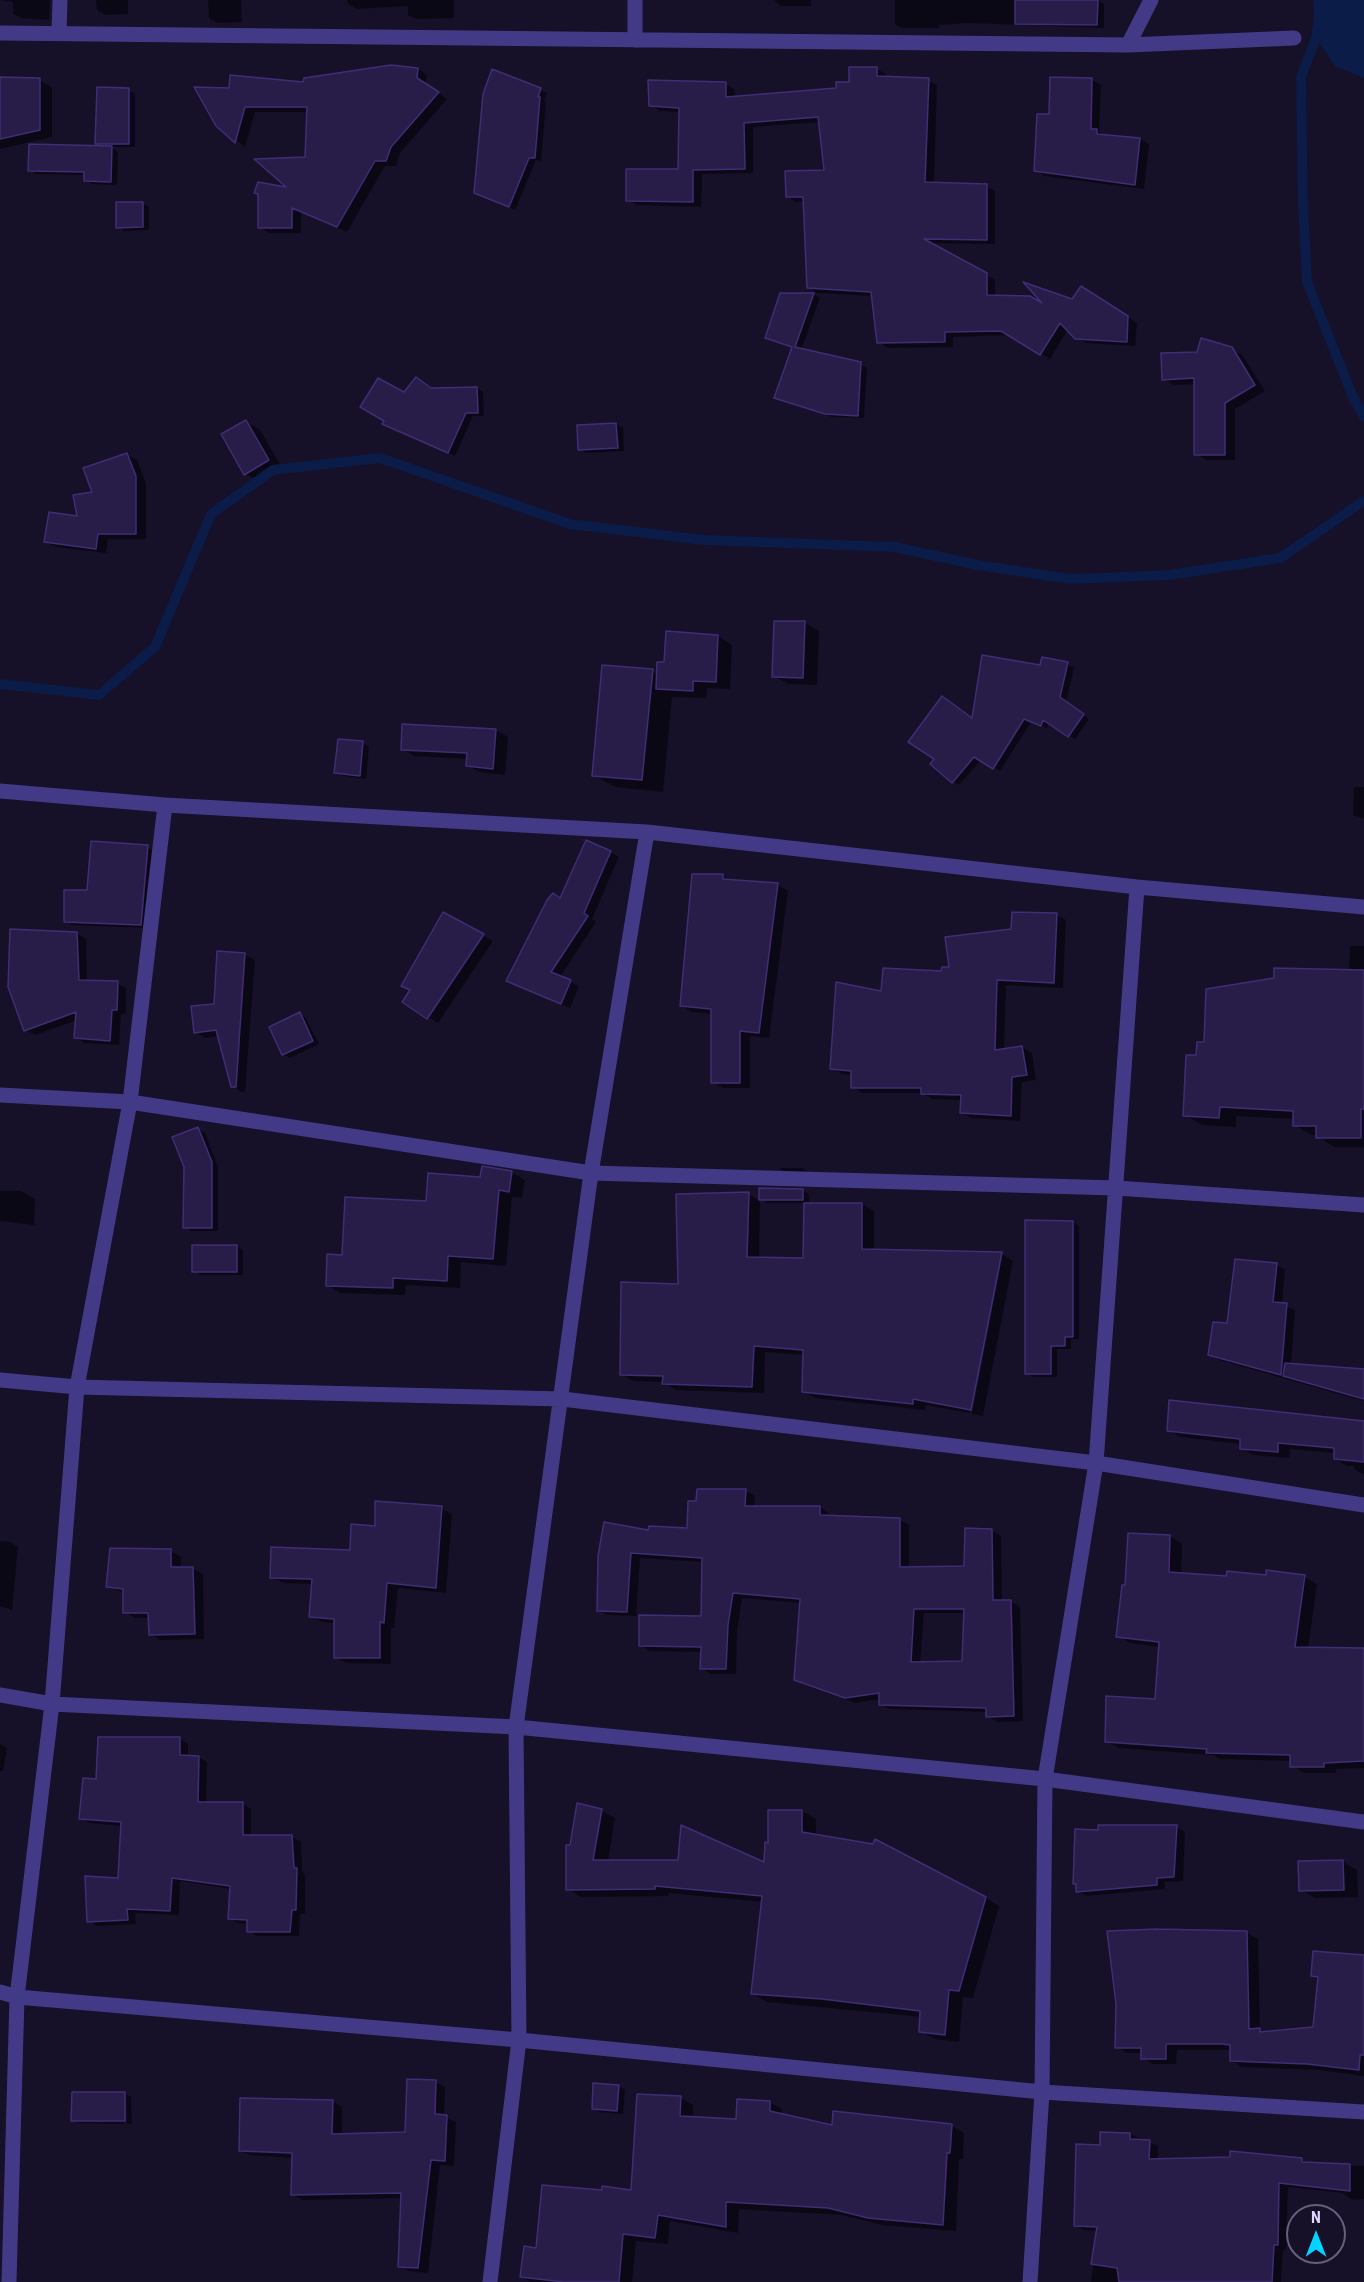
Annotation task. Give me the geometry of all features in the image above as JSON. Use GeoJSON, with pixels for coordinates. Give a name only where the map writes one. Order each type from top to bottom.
{"type":"FeatureCollection","features":[{"type":"Feature","properties":{"kind":"street"},"geometry":{"type":"LineString","coordinates":[[59,33],[60,0]]}},
{"type":"Feature","properties":{"kind":"street"},"geometry":{"type":"LineString","coordinates":[[635,0],[635,40]]}},
{"type":"Feature","properties":{"kind":"street"},"geometry":{"type":"LineString","coordinates":[[1128,45],[1151,0]]}},
{"type":"Feature","properties":{"kind":"street"},"geometry":{"type":"LineString","coordinates":[[0,33],[1128,45],[1294,38]]}},
{"type":"Feature","properties":{"kind":"street"},"geometry":{"type":"LineString","coordinates":[[0,791],[165,805],[647,832],[1137,887],[1364,906]]}},
{"type":"Feature","properties":{"kind":"street"},"geometry":{"type":"LineString","coordinates":[[9,2282],[17,1997],[52,1704],[77,1387],[130,1102],[165,805]]}},
{"type":"Feature","properties":{"kind":"street"},"geometry":{"type":"LineString","coordinates":[[490,2282],[519,2040],[516,1727],[591,1173],[647,832]]}},
{"type":"Feature","properties":{"kind":"street"},"geometry":{"type":"LineString","coordinates":[[1030,2282],[1042,2092],[1046,1779],[1096,1463],[1137,887]]}},
{"type":"Feature","properties":{"kind":"street"},"geometry":{"type":"LineString","coordinates":[[0,1095],[130,1102],[591,1173],[1116,1188],[1364,1205]]}},
{"type":"Feature","properties":{"kind":"street"},"geometry":{"type":"LineString","coordinates":[[0,1380],[77,1387],[562,1399],[1096,1463],[1364,1505]]}},
{"type":"Feature","properties":{"kind":"street"},"geometry":{"type":"LineString","coordinates":[[0,1695],[52,1704],[516,1727],[1046,1779],[1364,1822]]}},
{"type":"Feature","properties":{"kind":"street"},"geometry":{"type":"LineString","coordinates":[[0,1992],[17,1997],[519,2040],[1042,2092],[1364,2112]]}},
{"type":"Feature","properties":{"kind":"water"},"geometry":{"type":"Polygon","coordinates":[[[1313,0],[1364,0],[1364,78],[1335,66],[1316,38],[1313,0]]]}},
{"type":"Feature","properties":{"kind":"building"},"geometry":{"type":"Polygon","coordinates":[[[1015,0],[1098,0],[1097,25],[1015,24],[1015,0]]]}},
{"type":"Feature","properties":{"kind":"building"},"geometry":{"type":"Polygon","coordinates":[[[391,65],[418,68],[417,78],[439,92],[391,147],[386,161],[375,161],[337,227],[292,208],[292,228],[258,228],[258,194],[254,193],[258,182],[286,187],[254,159],[305,157],[307,107],[245,107],[235,143],[216,126],[194,87],[229,88],[230,75],[303,82],[304,78],[391,65]]]}},
{"type":"Feature","properties":{"kind":"building"},"geometry":{"type":"Polygon","coordinates":[[[849,67],[877,67],[877,76],[929,78],[925,182],[987,184],[987,240],[924,239],[987,273],[987,295],[1030,296],[1042,303],[1023,282],[1072,299],[1081,286],[1128,316],[1127,342],[1075,339],[1060,323],[1040,355],[1001,331],[945,332],[945,342],[877,343],[871,292],[807,288],[803,197],[786,197],[785,171],[824,170],[818,117],[744,123],[745,169],[693,170],[693,202],[626,201],[626,169],[678,169],[679,108],[649,106],[648,80],[726,82],[726,97],[836,88],[836,82],[849,82],[849,67]]]}},
{"type":"Feature","properties":{"kind":"building"},"geometry":{"type":"Polygon","coordinates":[[[492,69],[541,88],[538,97],[540,97],[535,158],[529,158],[509,207],[474,193],[483,94],[492,69]]]}},
{"type":"Feature","properties":{"kind":"building"},"geometry":{"type":"Polygon","coordinates":[[[0,77],[40,78],[40,130],[0,139],[0,77]]]}},
{"type":"Feature","properties":{"kind":"building"},"geometry":{"type":"Polygon","coordinates":[[[1050,77],[1092,78],[1091,129],[1097,129],[1097,134],[1140,138],[1135,185],[1034,171],[1037,114],[1049,114],[1050,77]]]}},
{"type":"Feature","properties":{"kind":"building"},"geometry":{"type":"Polygon","coordinates":[[[97,87],[129,88],[129,144],[95,144],[97,87]]]}},
{"type":"Feature","properties":{"kind":"building"},"geometry":{"type":"Polygon","coordinates":[[[29,144],[112,146],[111,182],[84,181],[84,172],[28,171],[29,144]]]}},
{"type":"Feature","properties":{"kind":"building"},"geometry":{"type":"Polygon","coordinates":[[[116,202],[143,202],[143,227],[116,228],[116,202]]]}},
{"type":"Feature","properties":{"kind":"building"},"geometry":{"type":"Polygon","coordinates":[[[780,293],[814,293],[795,347],[861,362],[858,416],[825,414],[774,398],[792,347],[765,338],[780,293]]]}},
{"type":"Feature","properties":{"kind":"building"},"geometry":{"type":"Polygon","coordinates":[[[1201,338],[1232,347],[1255,385],[1225,403],[1225,455],[1194,455],[1194,378],[1162,380],[1161,353],[1197,352],[1201,338]]]}},
{"type":"Feature","properties":{"kind":"building"},"geometry":{"type":"Polygon","coordinates":[[[416,377],[431,388],[477,387],[478,413],[466,413],[448,453],[382,424],[384,421],[360,407],[378,378],[404,392],[416,377]]]}},
{"type":"Feature","properties":{"kind":"building"},"geometry":{"type":"Polygon","coordinates":[[[246,420],[269,460],[244,475],[221,434],[246,420]]]}},
{"type":"Feature","properties":{"kind":"building"},"geometry":{"type":"Polygon","coordinates":[[[616,423],[618,448],[578,450],[577,425],[616,423]]]}},
{"type":"Feature","properties":{"kind":"building"},"geometry":{"type":"Polygon","coordinates":[[[127,453],[136,476],[136,534],[98,534],[96,549],[44,542],[49,512],[77,516],[73,495],[92,492],[83,468],[127,453]]]}},
{"type":"Feature","properties":{"kind":"building"},"geometry":{"type":"Polygon","coordinates":[[[774,621],[805,621],[803,678],[772,677],[774,621]]]}},
{"type":"Feature","properties":{"kind":"building"},"geometry":{"type":"Polygon","coordinates":[[[666,631],[718,635],[716,682],[693,681],[693,691],[656,689],[657,662],[664,662],[666,631]]]}},
{"type":"Feature","properties":{"kind":"building"},"geometry":{"type":"Polygon","coordinates":[[[982,655],[1040,665],[1042,657],[1068,662],[1060,697],[1084,714],[1068,737],[1043,720],[1041,726],[1024,719],[993,769],[974,757],[952,783],[930,764],[934,759],[908,742],[942,696],[972,718],[982,655]]]}},
{"type":"Feature","properties":{"kind":"building"},"geometry":{"type":"Polygon","coordinates":[[[602,665],[653,669],[642,780],[592,776],[602,665]]]}},
{"type":"Feature","properties":{"kind":"building"},"geometry":{"type":"Polygon","coordinates":[[[402,724],[496,729],[493,769],[466,766],[467,753],[401,750],[402,724]]]}},
{"type":"Feature","properties":{"kind":"building"},"geometry":{"type":"Polygon","coordinates":[[[338,739],[363,741],[360,776],[334,773],[338,739]]]}},
{"type":"Feature","properties":{"kind":"building"},"geometry":{"type":"Polygon","coordinates":[[[586,840],[611,851],[584,913],[588,916],[551,972],[571,980],[561,1004],[506,981],[547,900],[553,893],[560,898],[586,840]]]}},
{"type":"Feature","properties":{"kind":"building"},"geometry":{"type":"Polygon","coordinates":[[[91,841],[148,845],[141,925],[64,922],[64,890],[87,890],[91,841]]]}},
{"type":"Feature","properties":{"kind":"building"},"geometry":{"type":"Polygon","coordinates":[[[692,874],[723,874],[723,879],[778,883],[759,1033],[740,1031],[740,1083],[711,1083],[711,1009],[680,1006],[692,874]]]}},
{"type":"Feature","properties":{"kind":"building"},"geometry":{"type":"Polygon","coordinates":[[[443,912],[484,934],[427,1019],[402,1002],[410,990],[401,986],[443,912]]]}},
{"type":"Feature","properties":{"kind":"building"},"geometry":{"type":"Polygon","coordinates":[[[1012,912],[1057,913],[1054,983],[997,980],[995,1050],[1022,1046],[1027,1075],[1012,1077],[1011,1116],[960,1113],[961,1095],[921,1094],[921,1088],[851,1088],[851,1071],[830,1069],[836,982],[881,991],[883,968],[941,971],[942,967],[949,967],[945,937],[1011,929],[1012,912]]]}},
{"type":"Feature","properties":{"kind":"building"},"geometry":{"type":"Polygon","coordinates":[[[10,929],[77,932],[79,980],[118,981],[117,1010],[112,1010],[110,1041],[74,1038],[76,1012],[24,1031],[8,987],[10,929]]]}},
{"type":"Feature","properties":{"kind":"building"},"geometry":{"type":"Polygon","coordinates":[[[217,951],[245,953],[236,1087],[231,1087],[216,1030],[194,1033],[191,1006],[214,1004],[217,951]]]}},
{"type":"Feature","properties":{"kind":"building"},"geometry":{"type":"Polygon","coordinates":[[[1274,968],[1364,970],[1364,1109],[1361,1109],[1361,1138],[1316,1138],[1316,1126],[1293,1126],[1293,1111],[1220,1107],[1219,1118],[1183,1116],[1186,1055],[1196,1055],[1197,1042],[1204,1042],[1206,989],[1274,978],[1274,968]]]}},
{"type":"Feature","properties":{"kind":"building"},"geometry":{"type":"Polygon","coordinates":[[[300,1012],[313,1041],[282,1055],[269,1027],[300,1012]]]}},
{"type":"Feature","properties":{"kind":"building"},"geometry":{"type":"Polygon","coordinates":[[[198,1127],[212,1162],[212,1228],[183,1228],[184,1167],[172,1137],[198,1127]]]}},
{"type":"Feature","properties":{"kind":"building"},"geometry":{"type":"Polygon","coordinates":[[[482,1166],[512,1171],[509,1192],[499,1190],[493,1259],[448,1256],[447,1281],[393,1278],[393,1288],[326,1286],[327,1254],[342,1255],[345,1197],[426,1201],[428,1173],[480,1177],[482,1166]]]}},
{"type":"Feature","properties":{"kind":"building"},"geometry":{"type":"Polygon","coordinates":[[[759,1188],[803,1189],[803,1200],[759,1200],[759,1188]]]}},
{"type":"Feature","properties":{"kind":"building"},"geometry":{"type":"Polygon","coordinates":[[[749,1192],[747,1257],[803,1258],[804,1203],[862,1203],[862,1249],[1002,1252],[971,1410],[913,1399],[913,1404],[802,1392],[803,1350],[754,1346],[752,1387],[662,1384],[663,1376],[620,1375],[621,1282],[678,1284],[676,1194],[749,1192]]]}},
{"type":"Feature","properties":{"kind":"building"},"geometry":{"type":"Polygon","coordinates":[[[1025,1220],[1073,1221],[1073,1337],[1065,1337],[1065,1346],[1051,1346],[1051,1374],[1025,1374],[1025,1220]]]}},
{"type":"Feature","properties":{"kind":"building"},"geometry":{"type":"Polygon","coordinates":[[[192,1245],[237,1245],[237,1272],[192,1272],[192,1245]]]}},
{"type":"Feature","properties":{"kind":"building"},"geometry":{"type":"Polygon","coordinates":[[[1235,1259],[1277,1263],[1273,1302],[1287,1303],[1281,1375],[1208,1355],[1213,1322],[1227,1323],[1235,1259]]]}},
{"type":"Feature","properties":{"kind":"building"},"geometry":{"type":"Polygon","coordinates":[[[1285,1363],[1364,1369],[1364,1399],[1283,1376],[1285,1363]]]}},
{"type":"Feature","properties":{"kind":"building"},"geometry":{"type":"Polygon","coordinates":[[[1169,1400],[1364,1421],[1364,1462],[1334,1459],[1334,1448],[1278,1443],[1278,1452],[1240,1449],[1240,1439],[1167,1431],[1169,1400]]]}},
{"type":"Feature","properties":{"kind":"building"},"geometry":{"type":"Polygon","coordinates":[[[697,1489],[746,1489],[745,1506],[820,1506],[820,1515],[900,1518],[900,1567],[964,1566],[965,1528],[992,1529],[993,1600],[1011,1600],[1014,1716],[986,1717],[986,1708],[879,1705],[879,1693],[845,1698],[794,1680],[800,1599],[733,1593],[728,1625],[726,1669],[700,1669],[701,1647],[639,1646],[639,1615],[701,1616],[702,1558],[631,1553],[627,1612],[597,1611],[598,1556],[604,1522],[648,1530],[649,1526],[687,1528],[688,1501],[696,1501],[697,1489]],[[914,1609],[911,1662],[962,1661],[964,1609],[914,1609]]]}},
{"type":"Feature","properties":{"kind":"building"},"geometry":{"type":"Polygon","coordinates":[[[375,1501],[442,1506],[436,1588],[387,1583],[384,1623],[380,1622],[380,1658],[334,1658],[334,1619],[309,1617],[312,1579],[270,1578],[271,1547],[350,1550],[351,1524],[375,1526],[375,1501]]]}},
{"type":"Feature","properties":{"kind":"building"},"geometry":{"type":"Polygon","coordinates":[[[1128,1533],[1170,1535],[1169,1572],[1226,1576],[1227,1571],[1266,1575],[1266,1570],[1305,1575],[1295,1647],[1364,1648],[1364,1761],[1324,1763],[1324,1767],[1290,1767],[1290,1755],[1206,1753],[1207,1749],[1105,1742],[1106,1696],[1155,1699],[1159,1642],[1116,1637],[1122,1585],[1125,1585],[1128,1533]]]}},
{"type":"Feature","properties":{"kind":"building"},"geometry":{"type":"Polygon","coordinates":[[[110,1548],[171,1549],[171,1567],[193,1567],[195,1634],[149,1635],[148,1613],[123,1613],[123,1589],[106,1587],[110,1548]]]}},
{"type":"Feature","properties":{"kind":"building"},"geometry":{"type":"Polygon","coordinates":[[[98,1737],[180,1737],[180,1755],[199,1756],[198,1802],[243,1802],[243,1835],[292,1835],[294,1868],[297,1868],[296,1910],[292,1910],[290,1932],[247,1932],[247,1920],[228,1919],[230,1886],[172,1878],[170,1911],[127,1909],[128,1920],[87,1922],[85,1876],[118,1878],[121,1822],[79,1819],[83,1778],[96,1779],[98,1737]]]}},
{"type":"Feature","properties":{"kind":"building"},"geometry":{"type":"Polygon","coordinates":[[[577,1803],[602,1809],[593,1860],[678,1860],[681,1825],[764,1862],[765,1842],[768,1843],[768,1810],[802,1810],[802,1832],[873,1844],[875,1839],[986,1897],[959,1991],[949,1990],[945,2035],[919,2032],[920,2011],[822,1999],[751,1994],[762,1896],[655,1886],[655,1889],[566,1890],[566,1845],[570,1845],[577,1803]]]}},
{"type":"Feature","properties":{"kind":"building"},"geometry":{"type":"Polygon","coordinates":[[[1098,1825],[1177,1825],[1174,1877],[1157,1878],[1157,1885],[1076,1892],[1076,1884],[1073,1884],[1075,1829],[1098,1830],[1098,1825]]]}},
{"type":"Feature","properties":{"kind":"building"},"geometry":{"type":"Polygon","coordinates":[[[1343,1860],[1344,1890],[1299,1891],[1298,1861],[1343,1860]]]}},
{"type":"Feature","properties":{"kind":"building"},"geometry":{"type":"Polygon","coordinates":[[[1157,1929],[1247,1931],[1249,2029],[1260,2028],[1260,2032],[1313,2027],[1318,1977],[1311,1976],[1313,1951],[1364,1955],[1364,2055],[1360,2055],[1359,2070],[1307,2064],[1230,2061],[1230,2045],[1222,2044],[1166,2044],[1166,2059],[1141,2059],[1141,2048],[1115,2048],[1116,2004],[1107,1931],[1157,1929]]]}},
{"type":"Feature","properties":{"kind":"building"},"geometry":{"type":"Polygon","coordinates":[[[407,2079],[436,2080],[435,2114],[447,2115],[445,2161],[431,2160],[418,2268],[398,2267],[401,2193],[291,2195],[292,2153],[239,2151],[240,2098],[333,2100],[332,2134],[405,2132],[407,2079]]]}},
{"type":"Feature","properties":{"kind":"building"},"geometry":{"type":"Polygon","coordinates":[[[593,2083],[619,2085],[617,2111],[592,2109],[593,2083]]]}},
{"type":"Feature","properties":{"kind":"building"},"geometry":{"type":"Polygon","coordinates":[[[72,2092],[125,2092],[125,2121],[71,2121],[72,2092]]]}},
{"type":"Feature","properties":{"kind":"building"},"geometry":{"type":"Polygon","coordinates":[[[637,2094],[681,2096],[680,2116],[736,2119],[737,2099],[770,2101],[770,2111],[832,2125],[833,2111],[952,2124],[950,2153],[947,2153],[943,2225],[868,2218],[828,2208],[726,2202],[726,2227],[658,2215],[655,2238],[623,2234],[619,2282],[564,2282],[520,2277],[524,2246],[536,2248],[542,2185],[602,2190],[602,2186],[631,2190],[637,2094]]]}},
{"type":"Feature","properties":{"kind":"building"},"geometry":{"type":"Polygon","coordinates":[[[1100,2132],[1130,2133],[1130,2139],[1150,2140],[1149,2159],[1230,2157],[1230,2151],[1302,2158],[1302,2162],[1350,2164],[1350,2191],[1279,2183],[1278,2245],[1274,2245],[1272,2282],[1119,2282],[1117,2268],[1091,2264],[1097,2227],[1074,2226],[1076,2144],[1100,2145],[1100,2132]]]}},
{"type":"Feature","properties":{"kind":"waterway"},"geometry":{"type":"LineString","coordinates":[[1321,0],[1316,38],[1301,77],[1307,282],[1352,395],[1364,417]]}},
{"type":"Feature","properties":{"kind":"waterway"},"geometry":{"type":"LineString","coordinates":[[0,684],[99,695],[155,647],[211,514],[273,470],[380,458],[570,524],[704,540],[895,547],[977,565],[1071,579],[1169,575],[1280,558],[1364,501]]}}]}
